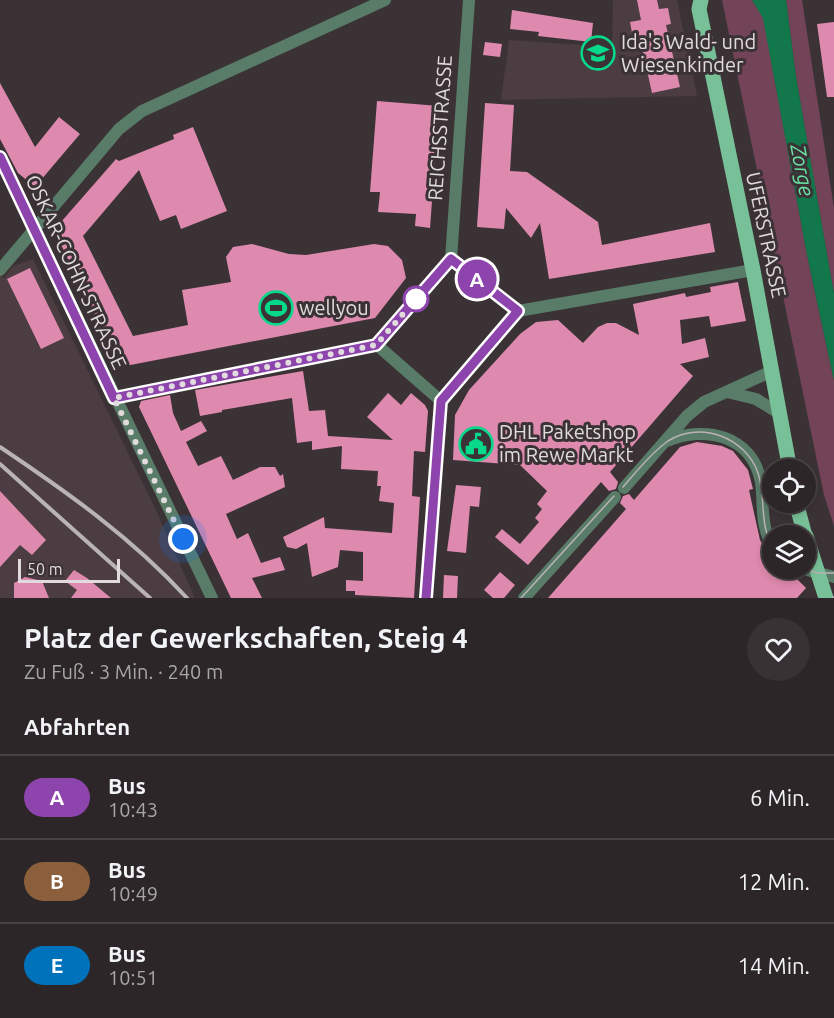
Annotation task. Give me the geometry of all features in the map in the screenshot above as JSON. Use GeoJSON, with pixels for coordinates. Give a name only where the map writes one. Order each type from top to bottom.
{"type":"FeatureCollection","features":[{"type":"Feature","properties":{"kind":"main road","name":"UFERSTRASSE"},"geometry":{"type":"LineString","coordinates":[[700,5],[788,459]]}},
{"type":"Feature","properties":{"kind":"main road"},"geometry":{"type":"LineString","coordinates":[[816,565],[828,594]]}},
{"type":"Feature","properties":{"kind":"street"},"geometry":{"type":"LineString","coordinates":[[0,270],[119,129],[142,111],[386,0]]}},
{"type":"Feature","properties":{"kind":"street","name":"REICHSSTRASSE"},"geometry":{"type":"LineString","coordinates":[[451,259],[469,0]]}},
{"type":"Feature","properties":{"kind":"street","name":"OSKAR-COHN-STRASSE"},"geometry":{"type":"LineString","coordinates":[[1,162],[212,598]]}},
{"type":"Feature","properties":{"kind":"street"},"geometry":{"type":"LineString","coordinates":[[114,398],[376,345],[451,259],[518,311]]}},
{"type":"Feature","properties":{"kind":"street"},"geometry":{"type":"LineString","coordinates":[[426,598],[441,401],[518,311],[753,270]]}},
{"type":"Feature","properties":{"kind":"street"},"geometry":{"type":"LineString","coordinates":[[376,345],[441,401]]}},
{"type":"Feature","properties":{"kind":"street"},"geometry":{"type":"LineString","coordinates":[[524,598],[687,416],[704,402],[772,371]]}},
{"type":"Feature","properties":{"kind":"street"},"geometry":{"type":"LineString","coordinates":[[727,392],[756,399],[779,413]]}},
{"type":"Feature","properties":{"kind":"street"},"geometry":{"type":"LineString","coordinates":[[665,442],[702,432],[716,434],[734,442],[748,454],[760,482],[765,525]]}},
{"type":"Feature","properties":{"kind":"street"},"geometry":{"type":"LineString","coordinates":[[816,572],[834,577]]}},
{"type":"Feature","properties":{"kind":"shaded area","name":"Ida's Wald- und Wiesenkinder"},"geometry":{"type":"Polygon","coordinates":[[[613,0],[677,0],[697,96],[501,100],[509,40],[612,47],[613,0]]]}},
{"type":"Feature","properties":{"kind":"shaded area"},"geometry":{"type":"Polygon","coordinates":[[[722,0],[752,0],[763,17],[807,255],[834,381],[834,526],[824,495],[722,0]]]}},
{"type":"Feature","properties":{"kind":"shaded area"},"geometry":{"type":"Polygon","coordinates":[[[786,0],[802,0],[834,208],[834,294],[796,77],[786,0]]]}},
{"type":"Feature","properties":{"kind":"shaded area"},"geometry":{"type":"Polygon","coordinates":[[[33,259],[155,508],[195,598],[0,598],[0,275],[4,278],[13,266],[33,259]]]}},
{"type":"Feature","properties":{"kind":"water","name":"Zorge"},"geometry":{"type":"Polygon","coordinates":[[[752,0],[786,0],[796,77],[834,294],[834,381],[807,255],[763,18],[752,0]]]}},
{"type":"Feature","properties":{"kind":"building"},"geometry":{"type":"Polygon","coordinates":[[[637,0],[657,0],[659,9],[668,8],[671,24],[666,25],[680,87],[652,93],[642,48],[635,49],[630,22],[641,20],[637,0]]]}},
{"type":"Feature","properties":{"kind":"building"},"geometry":{"type":"Polygon","coordinates":[[[512,10],[593,23],[591,42],[538,36],[539,32],[510,29],[512,10]]]}},
{"type":"Feature","properties":{"kind":"building"},"geometry":{"type":"Polygon","coordinates":[[[834,22],[834,97],[827,97],[817,24],[834,22]]]}},
{"type":"Feature","properties":{"kind":"building"},"geometry":{"type":"Polygon","coordinates":[[[485,42],[502,44],[500,57],[483,55],[485,42]]]}},
{"type":"Feature","properties":{"kind":"building"},"geometry":{"type":"Polygon","coordinates":[[[0,83],[35,147],[59,117],[80,134],[35,187],[18,173],[0,139],[0,83]]]}},
{"type":"Feature","properties":{"kind":"building"},"geometry":{"type":"Polygon","coordinates":[[[377,101],[439,106],[430,228],[415,226],[416,214],[378,212],[380,192],[370,192],[377,101]]]}},
{"type":"Feature","properties":{"kind":"building"},"geometry":{"type":"Polygon","coordinates":[[[485,103],[514,105],[510,171],[527,172],[598,222],[602,245],[710,223],[715,252],[549,279],[540,223],[531,238],[506,208],[504,229],[477,227],[485,103]]]}},
{"type":"Feature","properties":{"kind":"building"},"geometry":{"type":"Polygon","coordinates":[[[193,127],[227,211],[181,229],[176,215],[160,221],[139,170],[83,236],[133,336],[188,325],[182,290],[231,282],[226,257],[233,247],[252,244],[289,254],[306,255],[374,244],[388,246],[402,260],[406,278],[375,318],[120,367],[54,230],[116,159],[119,161],[174,139],[173,135],[193,127]]]}},
{"type":"Feature","properties":{"kind":"building"},"geometry":{"type":"Polygon","coordinates":[[[30,268],[64,338],[41,349],[7,279],[30,268]]]}},
{"type":"Feature","properties":{"kind":"building"},"geometry":{"type":"Polygon","coordinates":[[[738,282],[746,321],[711,327],[709,316],[680,320],[682,344],[705,338],[709,357],[680,364],[693,376],[610,472],[618,482],[616,489],[609,491],[601,482],[528,565],[495,537],[502,529],[520,544],[539,522],[535,518],[542,509],[537,504],[547,491],[520,465],[453,460],[455,415],[469,390],[520,334],[536,322],[558,320],[583,343],[598,327],[607,323],[616,323],[639,335],[633,304],[685,293],[686,297],[711,292],[710,287],[738,282]]]}},
{"type":"Feature","properties":{"kind":"building"},"geometry":{"type":"Polygon","coordinates":[[[303,371],[309,411],[325,410],[328,436],[393,440],[367,417],[388,393],[401,405],[411,393],[425,405],[428,411],[425,452],[414,451],[412,496],[420,497],[414,598],[355,595],[355,591],[346,591],[346,580],[363,581],[363,552],[340,550],[338,567],[312,577],[307,543],[296,549],[287,547],[283,537],[324,517],[325,528],[392,533],[394,503],[379,501],[381,486],[377,486],[378,471],[341,469],[342,446],[312,450],[312,441],[297,443],[292,398],[200,416],[195,390],[303,371]]]}},
{"type":"Feature","properties":{"kind":"building"},"geometry":{"type":"Polygon","coordinates":[[[170,395],[173,413],[181,431],[201,421],[207,431],[186,442],[198,466],[221,456],[233,480],[260,467],[275,467],[280,476],[283,474],[285,487],[226,514],[237,539],[248,533],[261,563],[280,557],[285,570],[252,578],[262,598],[231,598],[139,407],[141,401],[170,395]]]}},
{"type":"Feature","properties":{"kind":"building"},"geometry":{"type":"Polygon","coordinates":[[[697,442],[722,446],[733,451],[748,470],[753,489],[749,490],[762,543],[762,579],[797,579],[806,588],[797,598],[548,598],[626,509],[620,503],[623,496],[629,494],[634,500],[680,447],[697,442]]]}},
{"type":"Feature","properties":{"kind":"building"},"geometry":{"type":"Polygon","coordinates":[[[456,485],[481,487],[479,507],[470,506],[466,553],[447,551],[456,485]]]}},
{"type":"Feature","properties":{"kind":"building"},"geometry":{"type":"Polygon","coordinates":[[[0,491],[46,540],[32,555],[20,545],[0,567],[0,491]]]}},
{"type":"Feature","properties":{"kind":"building"},"geometry":{"type":"Polygon","coordinates":[[[74,570],[111,598],[71,598],[77,590],[65,581],[74,570]]]}},
{"type":"Feature","properties":{"kind":"building"},"geometry":{"type":"Polygon","coordinates":[[[500,572],[515,585],[504,598],[493,598],[484,590],[500,572]]]}},
{"type":"Feature","properties":{"kind":"building"},"geometry":{"type":"Polygon","coordinates":[[[444,575],[458,576],[457,598],[443,598],[444,575]]]}},
{"type":"Feature","properties":{"kind":"building"},"geometry":{"type":"Polygon","coordinates":[[[25,577],[42,581],[49,598],[14,598],[14,583],[25,577]]]}},
{"type":"Feature","properties":{"kind":"tram line"},"geometry":{"type":"LineString","coordinates":[[623,487],[668,441],[694,432],[721,436],[744,450],[758,473],[765,525]]}},
{"type":"Feature","properties":{"kind":"tram line"},"geometry":{"type":"LineString","coordinates":[[521,598],[614,496]]}},
{"type":"Feature","properties":{"kind":"tram line"},"geometry":{"type":"LineString","coordinates":[[816,572],[834,573]]}},
{"type":"Feature","properties":{"kind":"railway"},"geometry":{"type":"LineString","coordinates":[[0,447],[98,517],[144,555],[187,598]]}},
{"type":"Feature","properties":{"kind":"railway"},"geometry":{"type":"LineString","coordinates":[[0,464],[150,598]]}},
{"type":"Feature","properties":{"kind":"bus line","name":"A"},"geometry":{"type":"LineString","coordinates":[[0,157],[114,398],[376,345],[451,259],[518,311],[441,401],[426,598]]}},
{"type":"Feature","properties":{"kind":"place","name":"Ida's Wald- und Wiesenkinder"},"geometry":{"type":"Point","coordinates":[598,53]}},
{"type":"Feature","properties":{"kind":"place","name":"wellyou"},"geometry":{"type":"Point","coordinates":[276,308]}},
{"type":"Feature","properties":{"kind":"place","name":"DHL Paketshop im Rewe Markt"},"geometry":{"type":"Point","coordinates":[476,444]}},
{"type":"Feature","properties":{"kind":"route"},"geometry":{"type":"LineString","coordinates":[[183,539],[114,398],[376,345],[416,299]]}}]}
